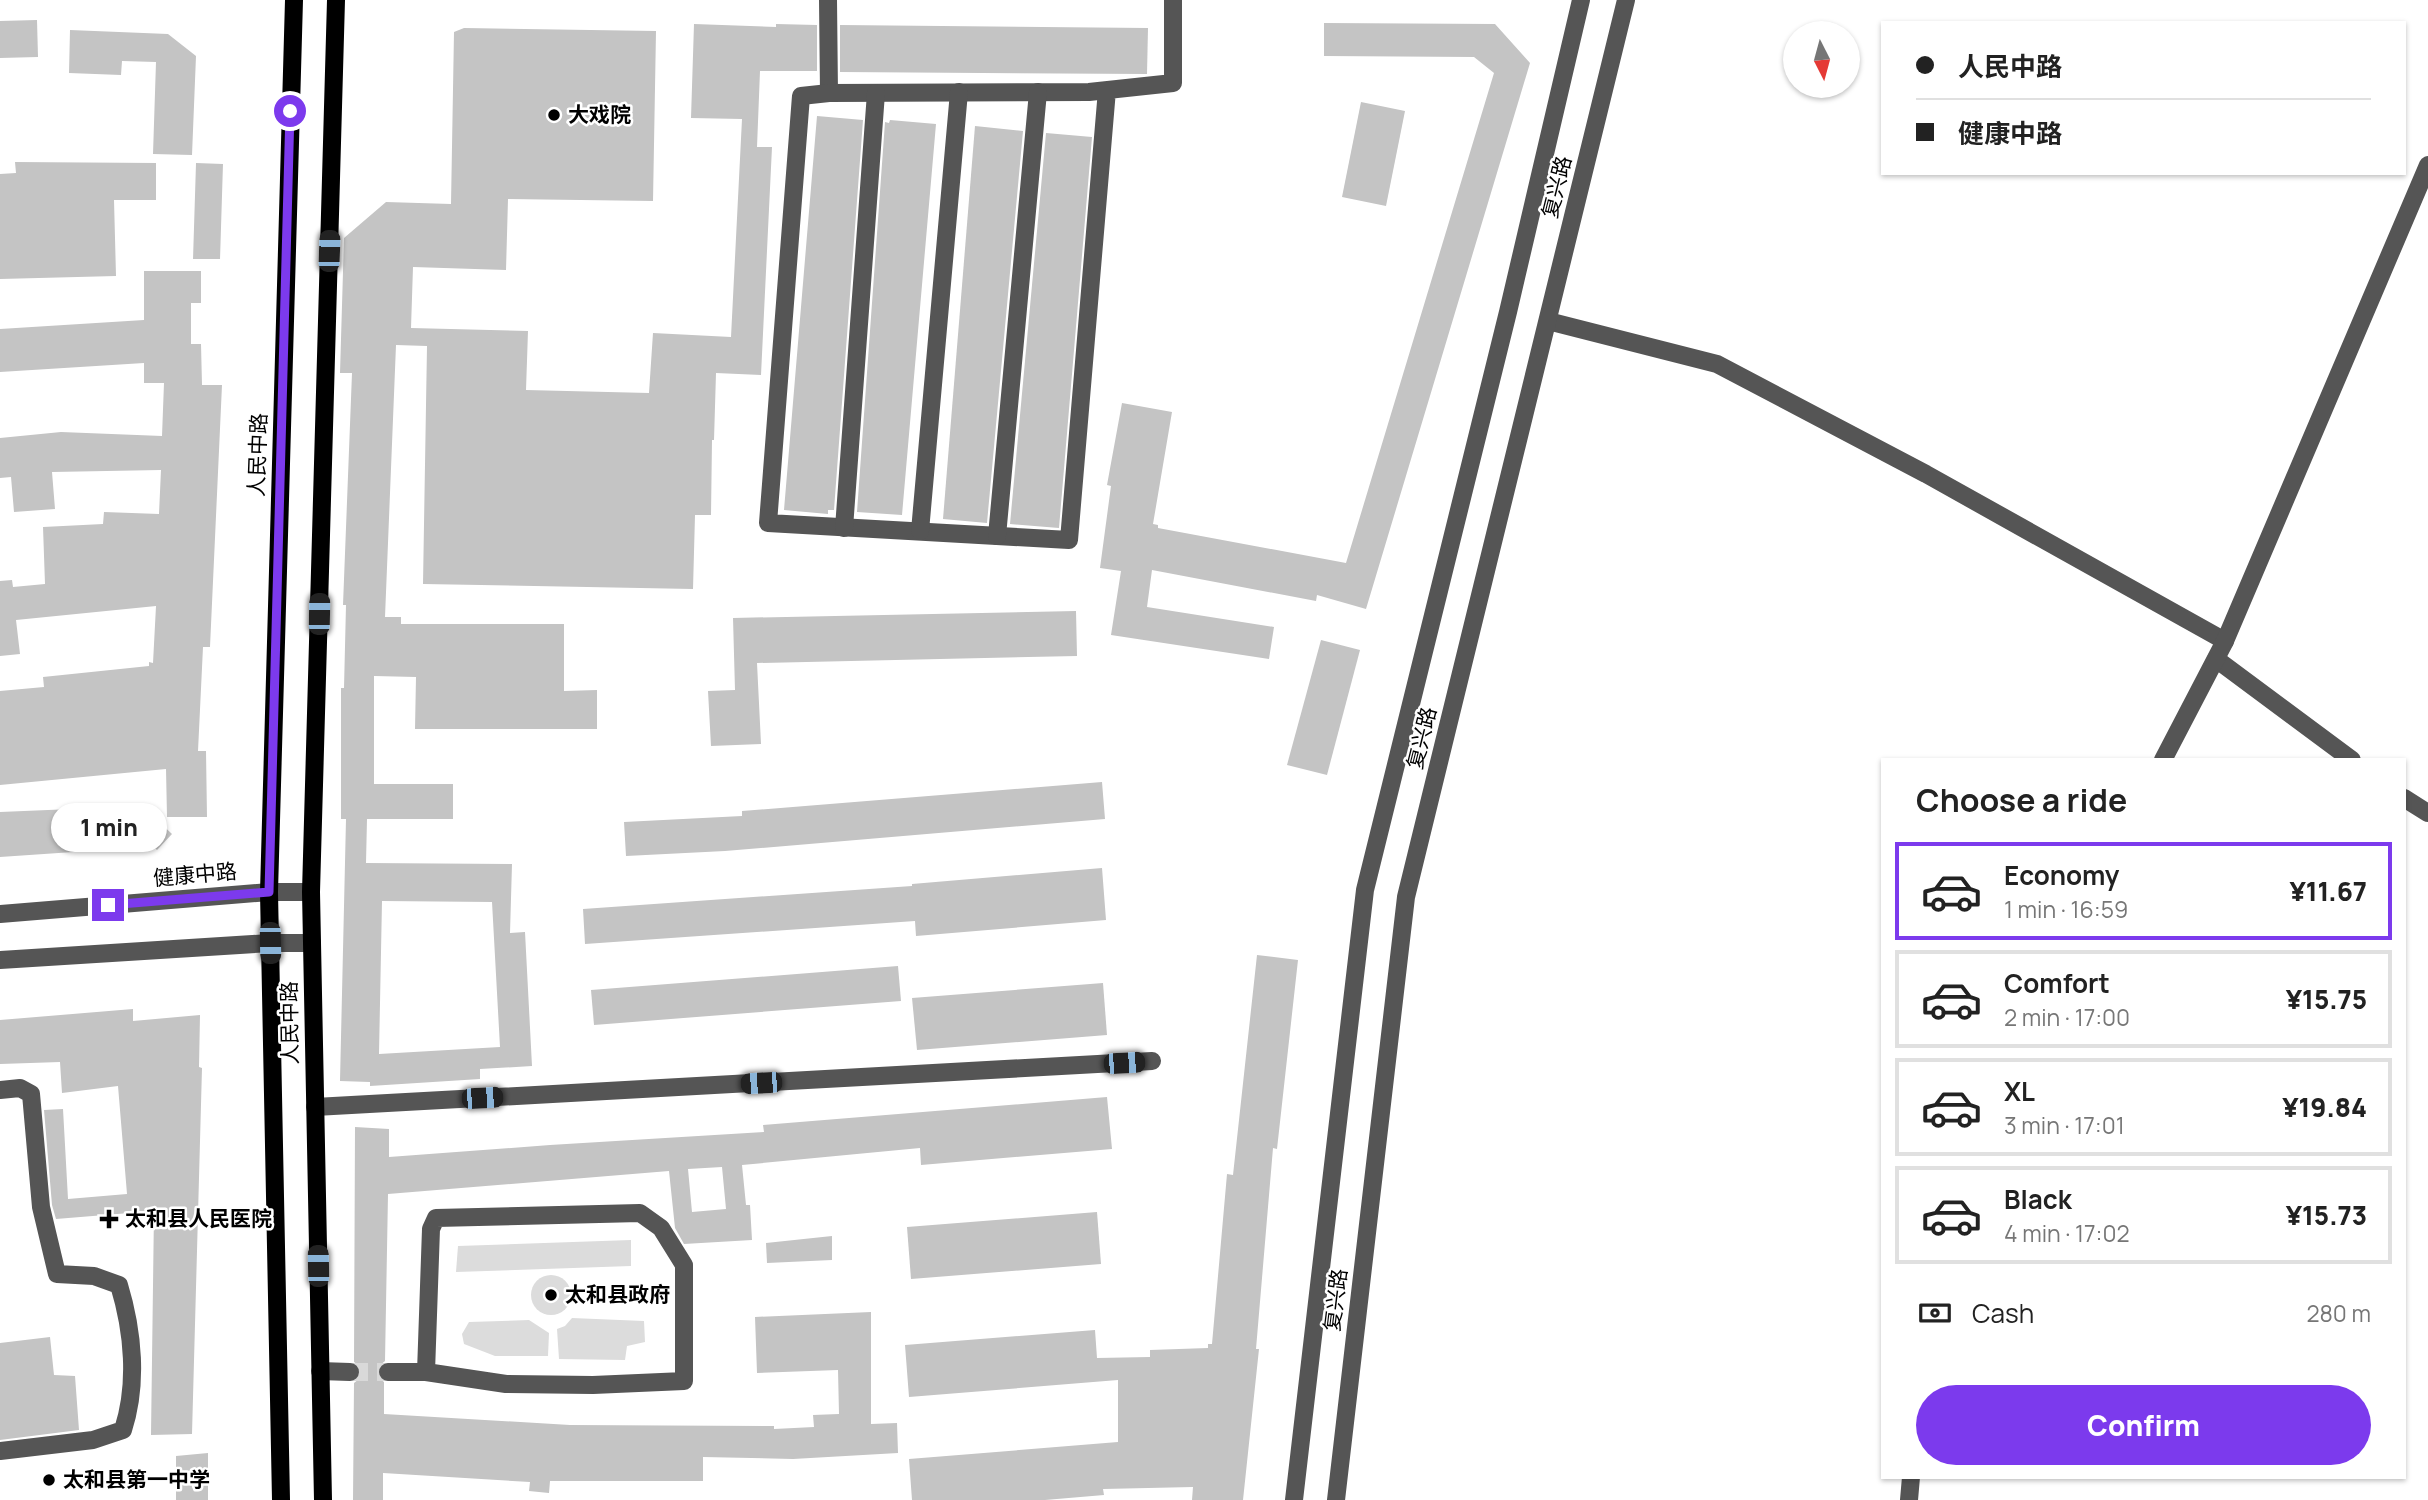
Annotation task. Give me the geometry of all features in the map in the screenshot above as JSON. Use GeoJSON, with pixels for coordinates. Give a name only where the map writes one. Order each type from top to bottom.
{"type":"FeatureCollection","features":[{"type":"Feature","properties":{"kind":"main road","name":"人民中路"},"geometry":{"type":"LineString","coordinates":[[281,1500],[269,892],[294,0]]}},
{"type":"Feature","properties":{"kind":"main road","name":"人民中路"},"geometry":{"type":"LineString","coordinates":[[323,1500],[311,892],[336,0]]}},
{"type":"Feature","properties":{"kind":"street"},"geometry":{"type":"LineString","coordinates":[[828,0],[829,93]]}},
{"type":"Feature","properties":{"kind":"street"},"geometry":{"type":"LineString","coordinates":[[1107,90],[1069,540],[768,523],[801,96],[829,93],[1107,90],[1173,83],[1173,0]]}},
{"type":"Feature","properties":{"kind":"street","name":"复兴路"},"geometry":{"type":"LineString","coordinates":[[1294,1500],[1366,890],[1508,312],[1581,0]]}},
{"type":"Feature","properties":{"kind":"street","name":"复兴路"},"geometry":{"type":"LineString","coordinates":[[1336,1500],[1406,897],[1626,0]]}},
{"type":"Feature","properties":{"kind":"street"},"geometry":{"type":"LineString","coordinates":[[997,536],[1038,92]]}},
{"type":"Feature","properties":{"kind":"street"},"geometry":{"type":"LineString","coordinates":[[844,528],[876,93]]}},
{"type":"Feature","properties":{"kind":"street"},"geometry":{"type":"LineString","coordinates":[[920,531],[959,93]]}},
{"type":"Feature","properties":{"kind":"street"},"geometry":{"type":"LineString","coordinates":[[2164,758],[2225,641],[2428,164]]}},
{"type":"Feature","properties":{"kind":"street"},"geometry":{"type":"LineString","coordinates":[[1548,321],[1717,364],[1926,474],[2225,641]]}},
{"type":"Feature","properties":{"kind":"street"},"geometry":{"type":"LineString","coordinates":[[2216,659],[2349,758]]}},
{"type":"Feature","properties":{"kind":"street"},"geometry":{"type":"LineString","coordinates":[[2406,799],[2428,813]]}},
{"type":"Feature","properties":{"kind":"street","name":"健康中路"},"geometry":{"type":"LineString","coordinates":[[0,914],[269,892],[311,892]]}},
{"type":"Feature","properties":{"kind":"street"},"geometry":{"type":"LineString","coordinates":[[0,960],[270,943],[312,943]]}},
{"type":"Feature","properties":{"kind":"street"},"geometry":{"type":"LineString","coordinates":[[315,1107],[1152,1062]]}},
{"type":"Feature","properties":{"kind":"street"},"geometry":{"type":"LineString","coordinates":[[0,1090],[20,1088],[31,1094],[41,1207],[57,1274],[94,1276],[119,1284],[127,1310],[132,1351],[130,1409],[123,1430],[93,1440],[0,1451]]}},
{"type":"Feature","properties":{"kind":"street"},"geometry":{"type":"LineString","coordinates":[[387,1372],[426,1372],[506,1384],[593,1385],[684,1381],[684,1265],[661,1228],[640,1213],[436,1218],[431,1229],[426,1372]]}},
{"type":"Feature","properties":{"kind":"street"},"geometry":{"type":"LineString","coordinates":[[320,1371],[350,1372]]}},
{"type":"Feature","properties":{"kind":"street"},"geometry":{"type":"LineString","coordinates":[[1909,1500],[1911,1479]]}},
{"type":"Feature","properties":{"kind":"shaded area"},"geometry":{"type":"Polygon","coordinates":[[[631,1240],[631,1266],[456,1272],[458,1246],[631,1240]]]}},
{"type":"Feature","properties":{"kind":"shaded area"},"geometry":{"type":"Polygon","coordinates":[[[551,1275],[559,1276],[565,1281],[570,1287],[570,1303],[565,1309],[559,1314],[551,1315],[543,1314],[537,1309],[532,1303],[531,1295],[532,1287],[537,1281],[543,1276],[551,1275]]]}},
{"type":"Feature","properties":{"kind":"shaded area"},"geometry":{"type":"Polygon","coordinates":[[[572,1318],[644,1321],[645,1342],[627,1346],[625,1360],[559,1359],[557,1329],[565,1326],[572,1318]]]}},
{"type":"Feature","properties":{"kind":"shaded area"},"geometry":{"type":"Polygon","coordinates":[[[529,1320],[549,1333],[548,1356],[495,1356],[464,1344],[462,1334],[469,1322],[529,1320]]]}},
{"type":"Feature","properties":{"kind":"building"},"geometry":{"type":"Polygon","coordinates":[[[37,20],[38,57],[0,58],[0,21],[37,20]]]}},
{"type":"Feature","properties":{"kind":"building"},"geometry":{"type":"Polygon","coordinates":[[[1324,23],[1495,24],[1530,63],[1366,609],[1317,595],[1316,601],[1152,570],[1147,607],[1274,627],[1269,659],[1111,635],[1121,571],[1100,568],[1111,486],[1107,485],[1122,403],[1172,412],[1153,524],[1158,525],[1158,528],[1346,563],[1494,73],[1474,57],[1324,56],[1324,23]]]}},
{"type":"Feature","properties":{"kind":"building"},"geometry":{"type":"Polygon","coordinates":[[[694,24],[776,27],[776,24],[817,25],[817,71],[760,71],[757,147],[772,147],[761,375],[716,373],[711,515],[695,515],[693,589],[423,584],[427,346],[396,345],[385,617],[401,617],[401,624],[564,624],[564,691],[597,690],[597,729],[415,729],[416,677],[374,676],[374,784],[453,784],[453,819],[367,819],[366,863],[512,864],[510,933],[525,932],[532,1066],[480,1069],[480,1079],[370,1086],[370,1082],[340,1081],[346,819],[341,819],[341,688],[344,688],[346,605],[343,605],[352,373],[340,373],[344,238],[386,202],[451,204],[454,32],[464,28],[656,31],[653,201],[508,199],[506,270],[413,267],[411,328],[528,331],[526,390],[649,393],[653,333],[731,337],[742,119],[691,118],[694,24]],[[382,901],[379,1054],[500,1047],[492,902],[382,901]]]}},
{"type":"Feature","properties":{"kind":"building"},"geometry":{"type":"Polygon","coordinates":[[[840,25],[1148,28],[1147,74],[840,72],[840,25]]]}},
{"type":"Feature","properties":{"kind":"building"},"geometry":{"type":"Polygon","coordinates":[[[70,30],[168,34],[196,56],[192,155],[153,154],[156,62],[122,61],[121,75],[69,73],[70,30]]]}},
{"type":"Feature","properties":{"kind":"building"},"geometry":{"type":"Polygon","coordinates":[[[1361,102],[1405,111],[1386,206],[1342,197],[1361,102]]]}},
{"type":"Feature","properties":{"kind":"building"},"geometry":{"type":"Polygon","coordinates":[[[817,116],[863,120],[834,510],[828,510],[828,514],[784,510],[817,116]]]}},
{"type":"Feature","properties":{"kind":"building"},"geometry":{"type":"Polygon","coordinates":[[[890,120],[936,124],[902,515],[857,512],[885,122],[889,123],[890,120]]]}},
{"type":"Feature","properties":{"kind":"building"},"geometry":{"type":"Polygon","coordinates":[[[975,126],[1023,131],[987,523],[943,519],[975,126]]]}},
{"type":"Feature","properties":{"kind":"building"},"geometry":{"type":"Polygon","coordinates":[[[1046,133],[1092,137],[1059,528],[1010,524],[1046,133]]]}},
{"type":"Feature","properties":{"kind":"building"},"geometry":{"type":"Polygon","coordinates":[[[15,162],[156,163],[156,200],[114,200],[116,276],[0,279],[0,174],[16,173],[15,162]]]}},
{"type":"Feature","properties":{"kind":"building"},"geometry":{"type":"Polygon","coordinates":[[[196,163],[223,164],[220,259],[193,259],[196,163]]]}},
{"type":"Feature","properties":{"kind":"building"},"geometry":{"type":"Polygon","coordinates":[[[144,271],[201,271],[201,303],[191,303],[191,344],[201,344],[202,385],[222,385],[210,647],[203,647],[198,751],[206,751],[207,817],[167,817],[166,769],[0,785],[0,691],[44,687],[43,677],[149,666],[149,662],[153,663],[156,606],[16,620],[20,654],[0,656],[0,581],[12,580],[13,587],[45,584],[43,527],[103,524],[104,512],[159,514],[161,470],[52,472],[55,509],[14,512],[11,477],[0,478],[0,438],[61,432],[162,436],[164,383],[144,383],[144,363],[0,372],[0,329],[144,320],[144,271]]]}},
{"type":"Feature","properties":{"kind":"building"},"geometry":{"type":"Polygon","coordinates":[[[1076,611],[1077,656],[757,663],[761,744],[711,746],[708,691],[735,690],[733,618],[1076,611]]]}},
{"type":"Feature","properties":{"kind":"building"},"geometry":{"type":"Polygon","coordinates":[[[1321,640],[1360,650],[1327,775],[1287,765],[1321,640]]]}},
{"type":"Feature","properties":{"kind":"building"},"geometry":{"type":"Polygon","coordinates":[[[1102,782],[1105,819],[725,851],[626,856],[624,822],[742,816],[742,811],[1102,782]]]}},
{"type":"Feature","properties":{"kind":"building"},"geometry":{"type":"Polygon","coordinates":[[[120,807],[121,832],[87,833],[88,851],[0,857],[0,812],[120,807]]]}},
{"type":"Feature","properties":{"kind":"building"},"geometry":{"type":"Polygon","coordinates":[[[155,818],[172,834],[157,850],[140,833],[155,818]]]}},
{"type":"Feature","properties":{"kind":"building"},"geometry":{"type":"Polygon","coordinates":[[[1102,868],[1106,920],[916,936],[915,921],[585,944],[583,909],[912,886],[1102,868]]]}},
{"type":"Feature","properties":{"kind":"building"},"geometry":{"type":"Polygon","coordinates":[[[1257,955],[1298,960],[1277,1149],[1273,1148],[1256,1349],[1259,1349],[1243,1500],[1192,1500],[1193,1487],[1103,1489],[1104,1495],[1045,1500],[912,1500],[909,1459],[1118,1442],[1118,1380],[909,1397],[905,1345],[1095,1330],[1097,1358],[1150,1357],[1150,1350],[1208,1348],[1208,1344],[1212,1344],[1227,1174],[1233,1175],[1257,955]]]}},
{"type":"Feature","properties":{"kind":"building"},"geometry":{"type":"Polygon","coordinates":[[[898,966],[901,1001],[594,1025],[591,990],[898,966]]]}},
{"type":"Feature","properties":{"kind":"building"},"geometry":{"type":"Polygon","coordinates":[[[1103,983],[1107,1035],[917,1050],[912,998],[1103,983]]]}},
{"type":"Feature","properties":{"kind":"building"},"geometry":{"type":"Polygon","coordinates":[[[133,1009],[133,1021],[200,1015],[199,1067],[202,1068],[192,1434],[151,1435],[154,1211],[56,1219],[52,1205],[44,1110],[63,1109],[68,1199],[127,1194],[118,1086],[62,1093],[60,1062],[0,1064],[0,1020],[133,1009]]]}},
{"type":"Feature","properties":{"kind":"building"},"geometry":{"type":"Polygon","coordinates":[[[1107,1097],[1112,1149],[921,1165],[920,1148],[742,1165],[746,1205],[750,1205],[752,1240],[684,1244],[675,1228],[669,1171],[388,1194],[385,1361],[377,1371],[384,1382],[384,1414],[570,1425],[774,1426],[774,1429],[814,1427],[813,1415],[839,1414],[838,1370],[757,1373],[755,1317],[871,1312],[871,1424],[897,1423],[898,1453],[793,1459],[703,1457],[703,1481],[550,1481],[549,1493],[529,1491],[530,1482],[383,1473],[383,1500],[353,1500],[354,1383],[361,1372],[360,1366],[354,1362],[355,1127],[389,1129],[389,1157],[764,1132],[763,1125],[1107,1097]],[[722,1167],[688,1169],[692,1212],[726,1209],[722,1167]]]}},
{"type":"Feature","properties":{"kind":"building"},"geometry":{"type":"Polygon","coordinates":[[[1097,1212],[1101,1264],[911,1279],[907,1227],[1097,1212]]]}},
{"type":"Feature","properties":{"kind":"building"},"geometry":{"type":"Polygon","coordinates":[[[832,1236],[832,1260],[767,1263],[766,1243],[832,1236]]]}},
{"type":"Feature","properties":{"kind":"building"},"geometry":{"type":"Polygon","coordinates":[[[50,1337],[54,1375],[75,1376],[79,1430],[0,1440],[0,1343],[50,1337]]]}},
{"type":"Feature","properties":{"kind":"building"},"geometry":{"type":"Polygon","coordinates":[[[208,1453],[208,1500],[176,1500],[176,1456],[208,1453]]]}},
{"type":"Feature","properties":{"kind":"tunnel"},"geometry":{"type":"LineString","coordinates":[[350,1372],[388,1372]]}},
{"type":"Feature","properties":{"kind":"place","name":"大戏院"},"geometry":{"type":"Point","coordinates":[554,115]}},
{"type":"Feature","properties":{"kind":"place","name":"太和县人民医院"},"geometry":{"type":"Point","coordinates":[109,1219]}},
{"type":"Feature","properties":{"kind":"place","name":"太和县政府"},"geometry":{"type":"Point","coordinates":[551,1295]}},
{"type":"Feature","properties":{"kind":"place","name":"太和县第一中学"},"geometry":{"type":"Point","coordinates":[49,1480]}},
{"type":"Feature","properties":{"kind":"route"},"geometry":{"type":"LineString","coordinates":[[108,905],[269,892],[290,111]]}}]}
